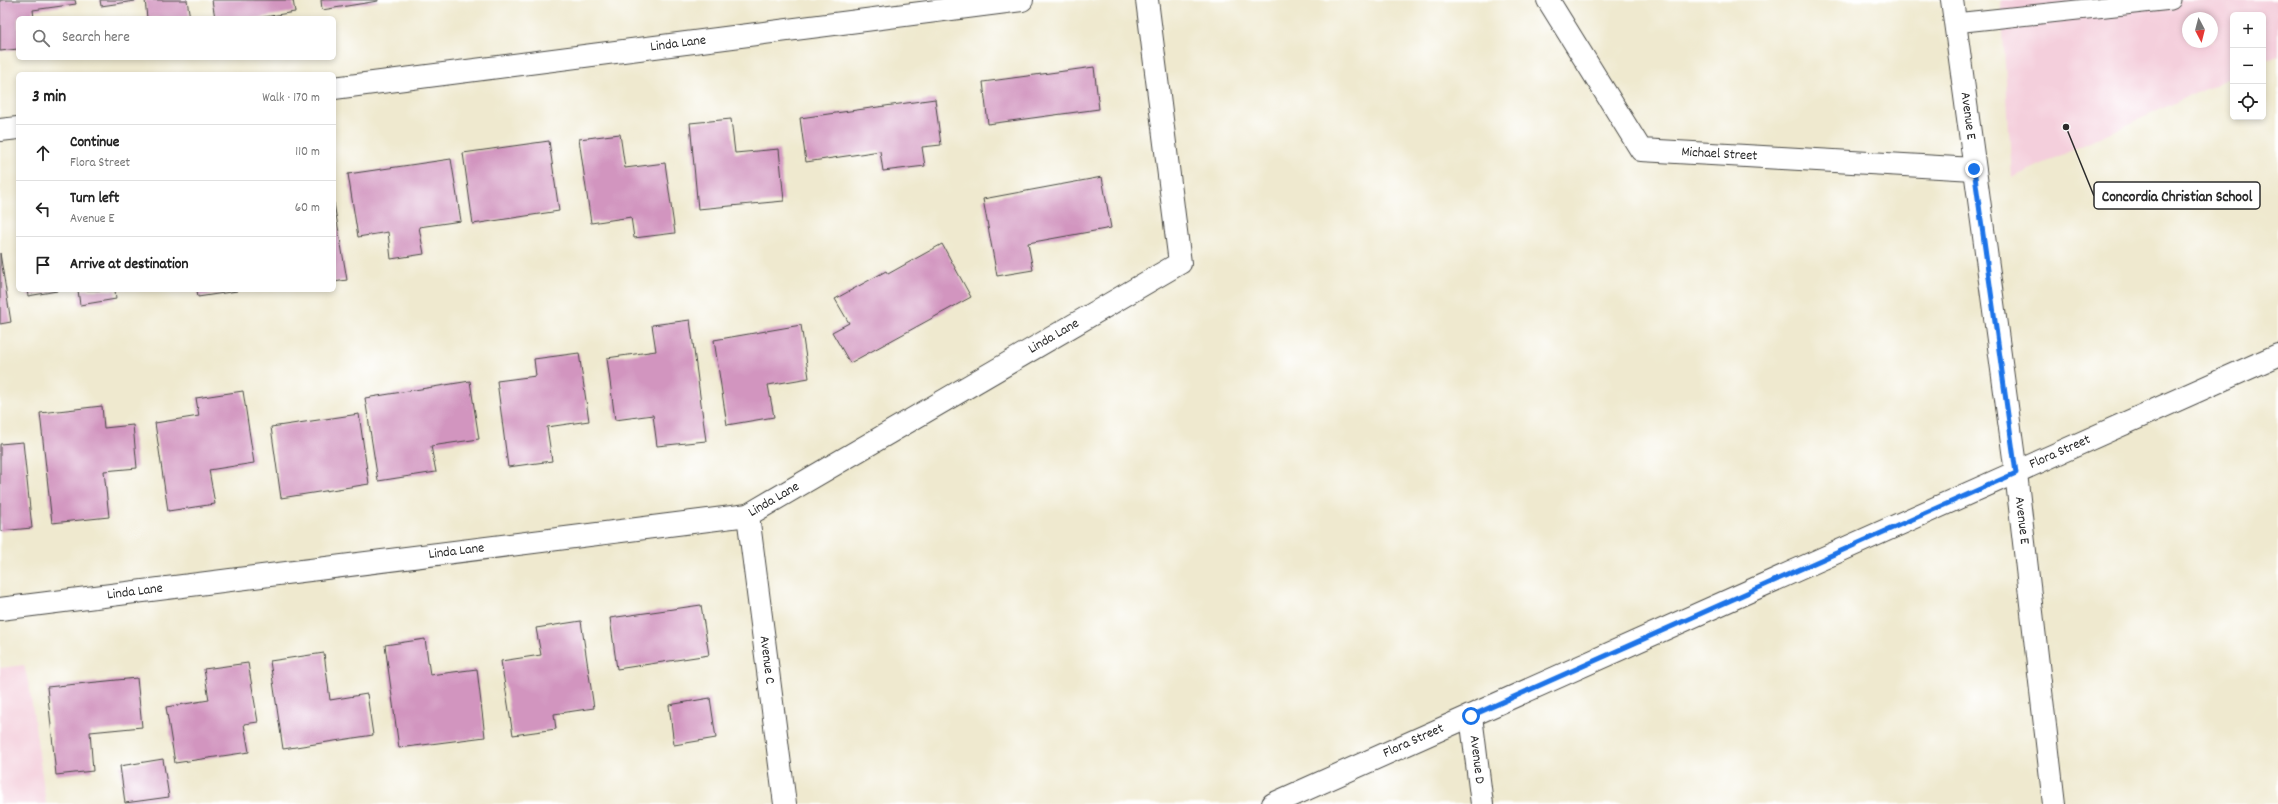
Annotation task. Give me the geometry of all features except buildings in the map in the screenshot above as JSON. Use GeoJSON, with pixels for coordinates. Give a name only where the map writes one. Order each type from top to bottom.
{"type":"FeatureCollection","features":[{"type":"Feature","properties":{"kind":"street","name":"Linda Lane"},"geometry":{"type":"LineString","coordinates":[[336,88],[1022,0]]}},
{"type":"Feature","properties":{"kind":"street","name":"Linda Lane"},"geometry":{"type":"LineString","coordinates":[[0,609],[748,515],[1180,264],[1147,0]]}},
{"type":"Feature","properties":{"kind":"street","name":"Michael Street"},"geometry":{"type":"LineString","coordinates":[[1548,0],[1641,150],[1974,169]]}},
{"type":"Feature","properties":{"kind":"street","name":"Avenue E"},"geometry":{"type":"LineString","coordinates":[[1952,0],[2016,473],[2054,804]]}},
{"type":"Feature","properties":{"kind":"street"},"geometry":{"type":"LineString","coordinates":[[0,130],[16,128]]}},
{"type":"Feature","properties":{"kind":"street","name":"Flora Street"},"geometry":{"type":"LineString","coordinates":[[1273,804],[2278,355]]}},
{"type":"Feature","properties":{"kind":"street","name":"Avenue C"},"geometry":{"type":"LineString","coordinates":[[748,515],[785,804]]}},
{"type":"Feature","properties":{"kind":"street","name":"Avenue D"},"geometry":{"type":"LineString","coordinates":[[1471,716],[1482,804]]}},
{"type":"Feature","properties":{"kind":"lane"},"geometry":{"type":"LineString","coordinates":[[1955,23],[2171,0]]}},
{"type":"Feature","properties":{"kind":"shaded area"},"geometry":{"type":"Polygon","coordinates":[[[2001,0],[2278,0],[2278,56],[2266,61],[2266,12],[2230,12],[2230,77],[2012,178],[2001,0]]]}},
{"type":"Feature","properties":{"kind":"shaded area"},"geometry":{"type":"Polygon","coordinates":[[[24,665],[30,690],[46,804],[0,804],[0,668],[24,665]]]}},
{"type":"Feature","properties":{"kind":"place","name":"Concordia Christian School"},"geometry":{"type":"Point","coordinates":[2066,127]}},
{"type":"Feature","properties":{"kind":"route"},"geometry":{"type":"LineString","coordinates":[[1471,716],[2016,473],[1974,169]]}}]}
